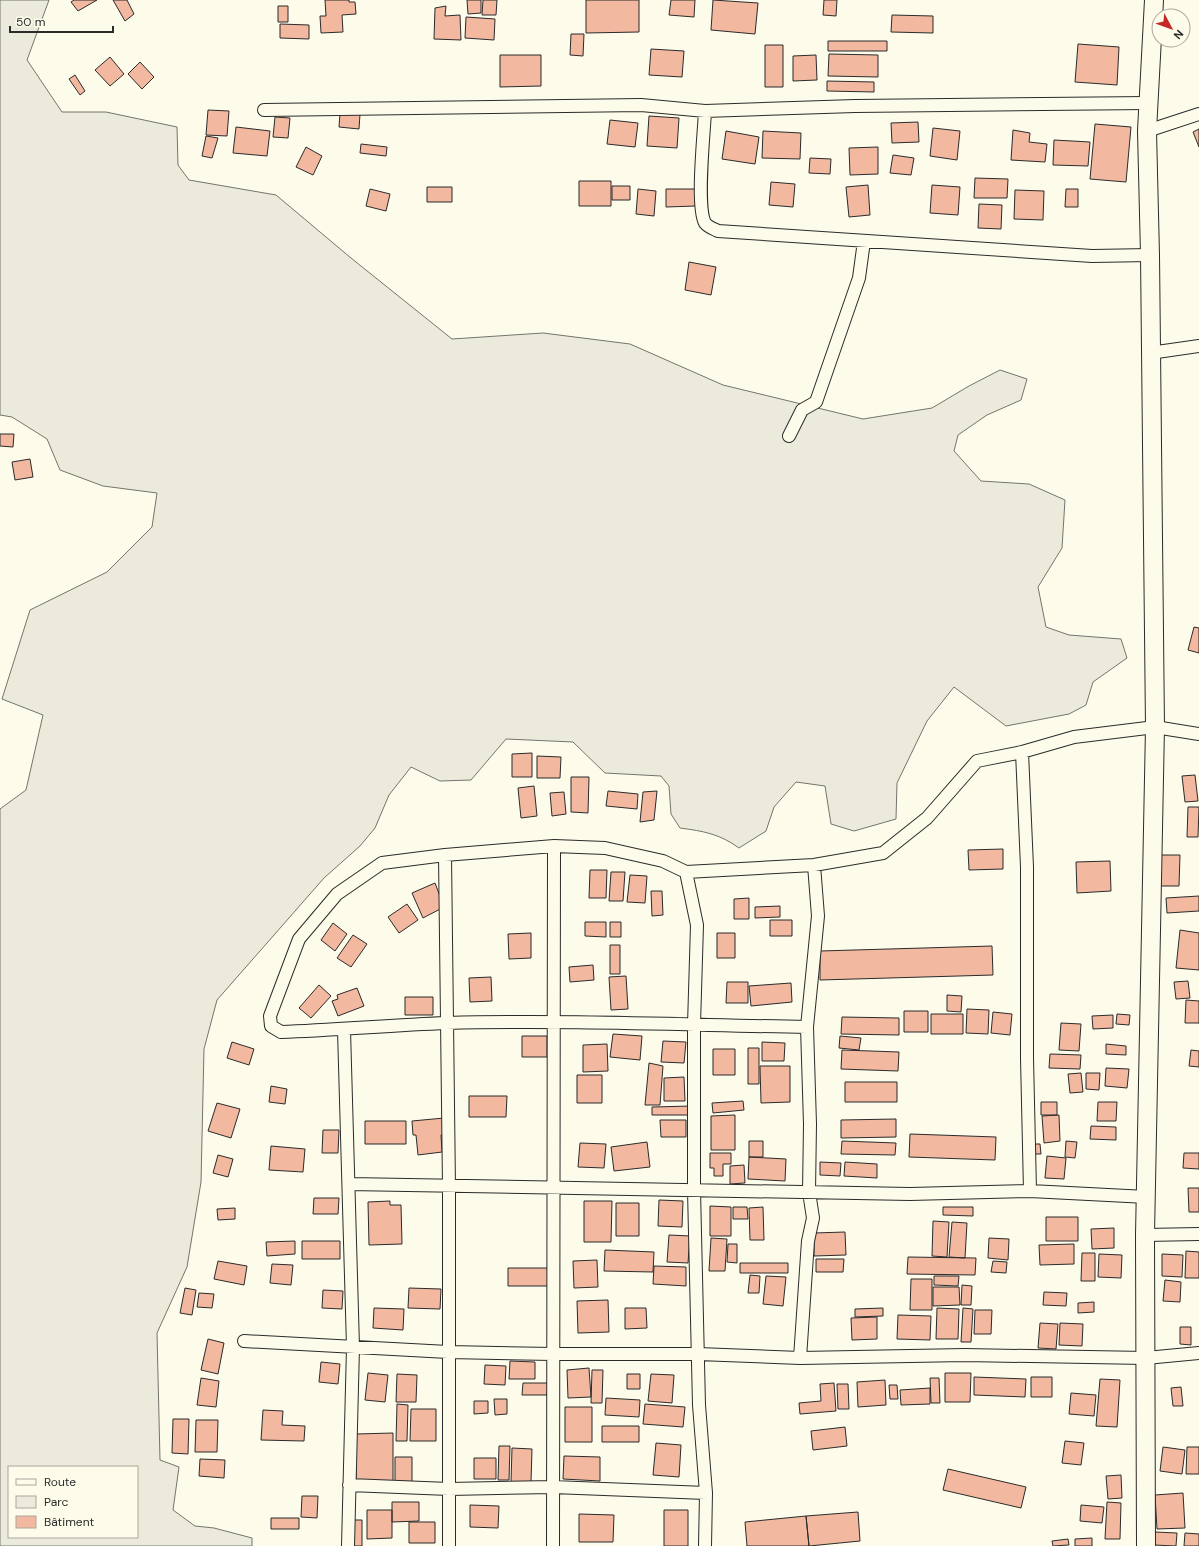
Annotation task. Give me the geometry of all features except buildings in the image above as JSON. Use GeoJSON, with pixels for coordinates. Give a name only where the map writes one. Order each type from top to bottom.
{"type":"FeatureCollection","features":[{"type":"Feature","properties":{"kind":"main road"},"geometry":{"type":"LineString","coordinates":[[1146,1546],[1145,1236],[1147,1197],[1155,727],[1150,255],[1147,132],[1154,0]]}},
{"type":"Feature","properties":{"kind":"street"},"geometry":{"type":"LineString","coordinates":[[264,110],[641,105],[705,111],[800,107],[1148,103]]}},
{"type":"Feature","properties":{"kind":"street"},"geometry":{"type":"LineString","coordinates":[[705,111],[702,217],[706,225],[718,231],[1092,256],[1150,255]]}},
{"type":"Feature","properties":{"kind":"street"},"geometry":{"type":"LineString","coordinates":[[1147,132],[1199,114]]}},
{"type":"Feature","properties":{"kind":"street"},"geometry":{"type":"LineString","coordinates":[[789,436],[802,410],[816,402],[859,278],[864,241]]}},
{"type":"Feature","properties":{"kind":"street"},"geometry":{"type":"LineString","coordinates":[[1150,353],[1199,346]]}},
{"type":"Feature","properties":{"kind":"street"},"geometry":{"type":"LineString","coordinates":[[807,1027],[446,1023],[344,1030],[281,1032],[271,1026],[270,1016],[299,939],[337,894],[382,863],[445,855],[554,846],[605,848],[663,861],[686,872],[814,865],[883,853],[926,818],[977,761],[1022,752],[1074,737],[1155,727],[1199,734]]}},
{"type":"Feature","properties":{"kind":"street"},"geometry":{"type":"LineString","coordinates":[[1022,752],[1027,867],[1027,1058],[1030,1191]]}},
{"type":"Feature","properties":{"kind":"street"},"geometry":{"type":"LineString","coordinates":[[553,1546],[554,846]]}},
{"type":"Feature","properties":{"kind":"street"},"geometry":{"type":"LineString","coordinates":[[445,855],[449,1187],[449,1546]]}},
{"type":"Feature","properties":{"kind":"street"},"geometry":{"type":"LineString","coordinates":[[800,1358],[808,1240],[813,1218],[809,1192],[810,1124],[807,1027],[818,916],[814,865]]}},
{"type":"Feature","properties":{"kind":"street"},"geometry":{"type":"LineString","coordinates":[[686,872],[697,925],[694,1025],[694,1190],[699,1405],[706,1493],[706,1546]]}},
{"type":"Feature","properties":{"kind":"street"},"geometry":{"type":"LineString","coordinates":[[344,1030],[353,1347],[348,1546]]}},
{"type":"Feature","properties":{"kind":"street"},"geometry":{"type":"LineString","coordinates":[[348,1184],[553,1189],[910,1194],[1030,1191],[1147,1197]]}},
{"type":"Feature","properties":{"kind":"street"},"geometry":{"type":"LineString","coordinates":[[1145,1236],[1199,1234]]}},
{"type":"Feature","properties":{"kind":"street"},"geometry":{"type":"LineString","coordinates":[[244,1341],[448,1352],[698,1354],[800,1358],[966,1355],[1146,1358],[1199,1353]]}},
{"type":"Feature","properties":{"kind":"street"},"geometry":{"type":"LineString","coordinates":[[349,1486],[449,1489],[553,1487],[706,1493]]}},
{"type":"Feature","properties":{"kind":"green space"},"geometry":{"type":"Polygon","coordinates":[[[0,0],[49,0],[27,60],[62,112],[106,112],[177,127],[178,165],[189,180],[276,195],[351,258],[452,339],[543,333],[630,344],[723,385],[863,419],[932,408],[1000,370],[1027,379],[1021,400],[987,415],[958,435],[954,451],[981,481],[1029,484],[1065,500],[1062,548],[1038,587],[1046,627],[1069,635],[1121,639],[1127,658],[1093,682],[1086,705],[1069,714],[1006,726],[954,687],[927,721],[897,783],[896,819],[854,831],[831,824],[825,786],[796,782],[774,807],[766,831],[739,848],[718,836],[696,830],[680,828],[671,814],[669,786],[661,776],[605,773],[573,742],[506,739],[471,780],[440,781],[411,767],[389,795],[375,828],[360,846],[324,878],[217,1000],[204,1049],[201,1182],[187,1267],[157,1333],[160,1460],[179,1467],[173,1510],[195,1526],[214,1528],[252,1538],[252,1546],[0,1546],[0,809],[26,790],[43,715],[2,699],[30,610],[107,572],[152,527],[157,493],[103,486],[60,470],[47,439],[12,417],[0,415],[0,0]]]}}]}
